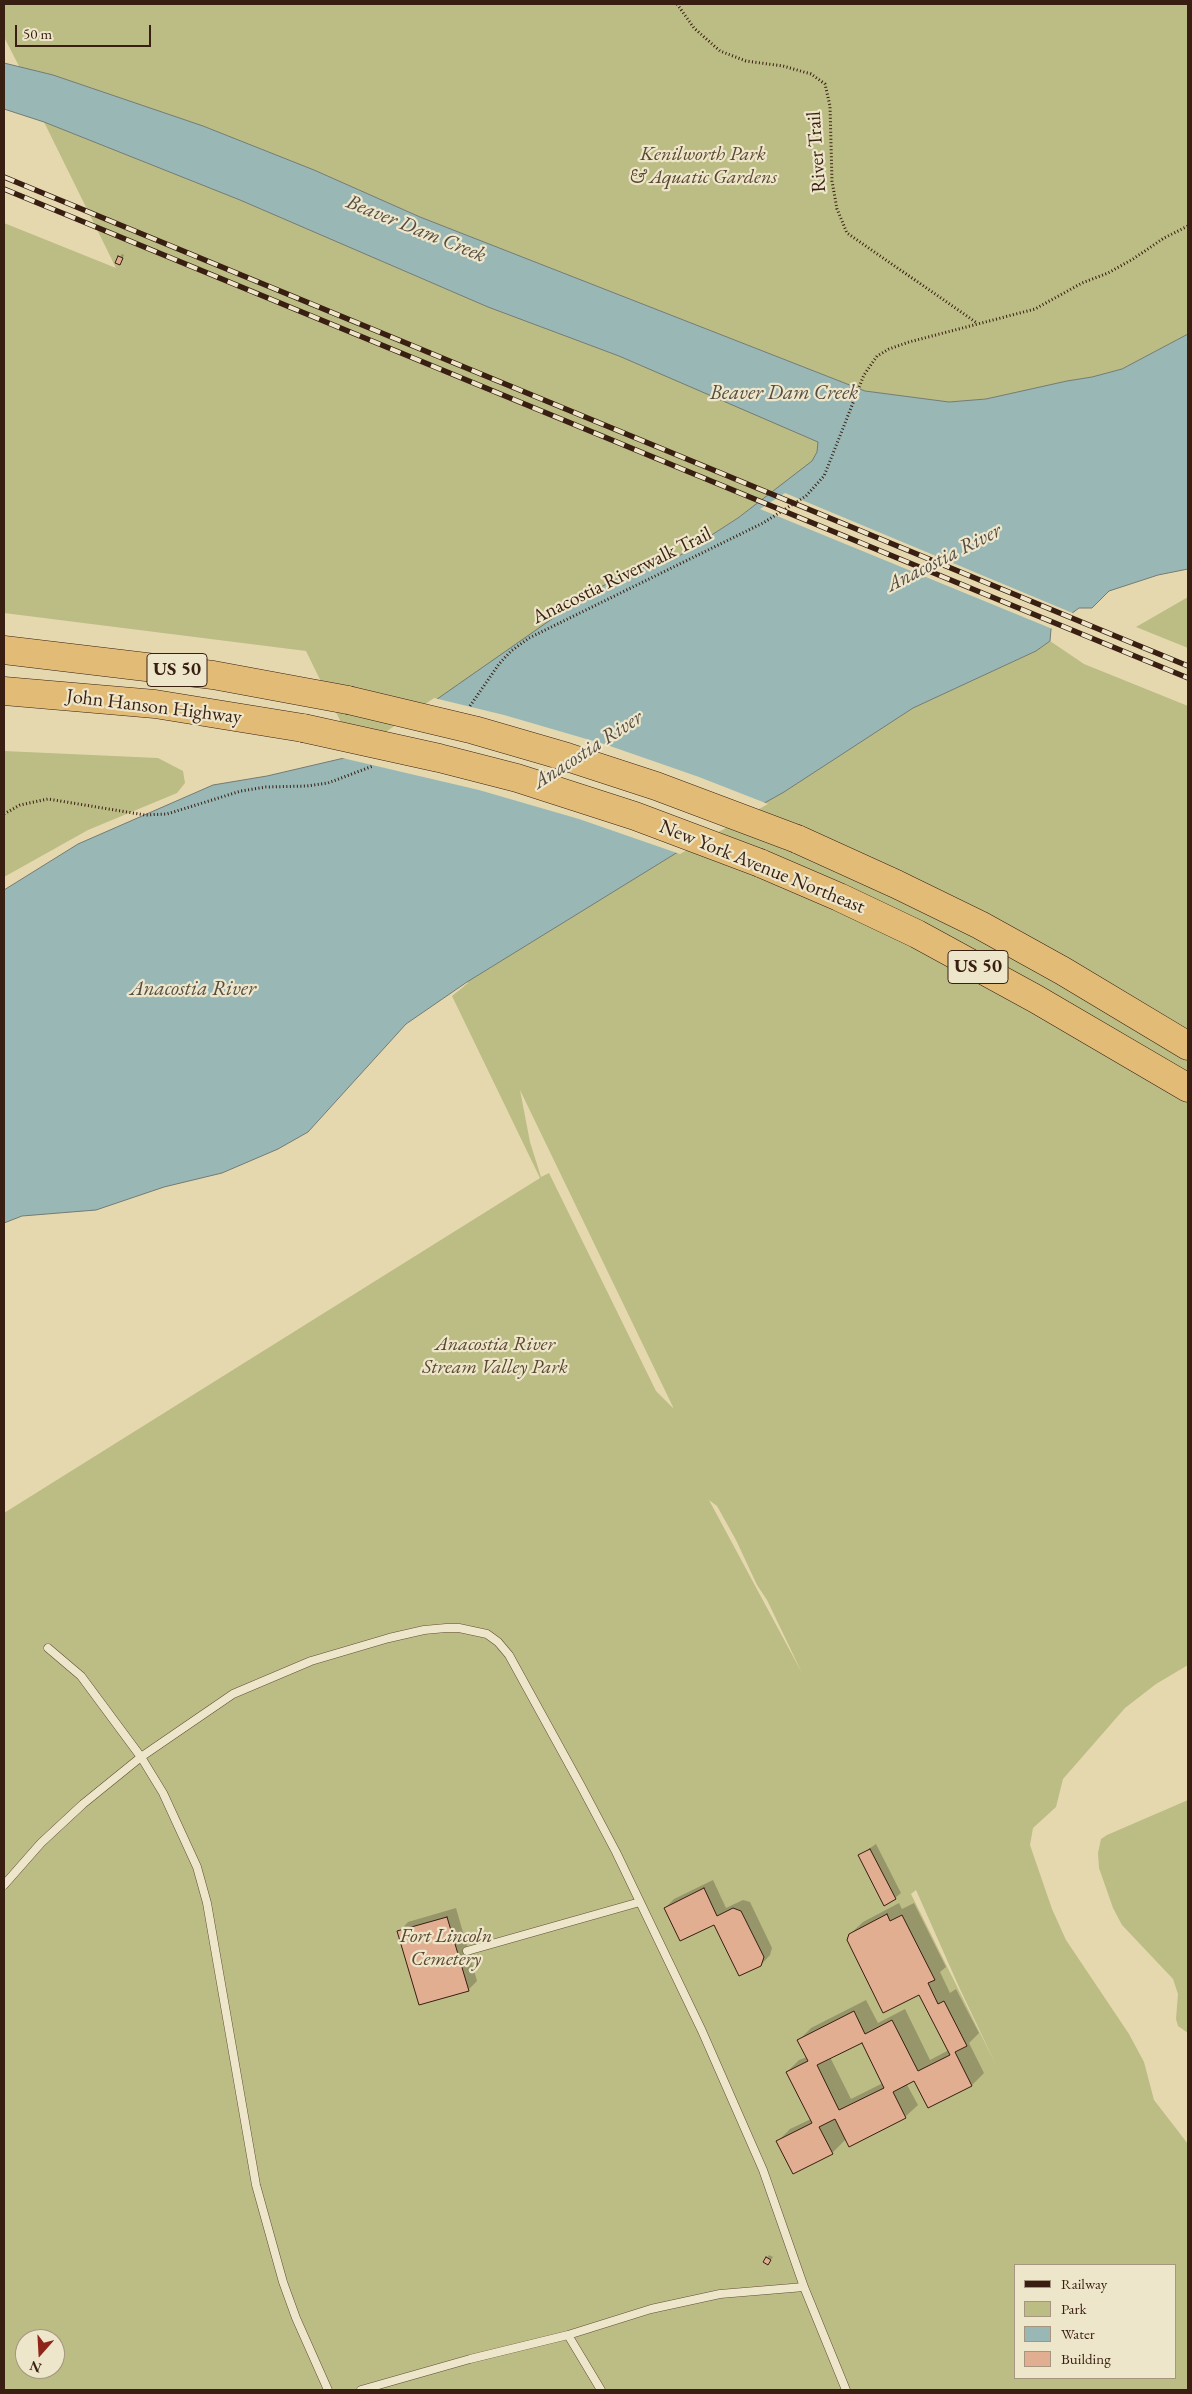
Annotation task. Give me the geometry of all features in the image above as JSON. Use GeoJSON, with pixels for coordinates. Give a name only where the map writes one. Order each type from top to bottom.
{"type":"FeatureCollection","features":[{"type":"Feature","properties":{"kind":"highway","name":"John Hanson Highway"},"geometry":{"type":"LineString","coordinates":[[4,650],[213,675],[348,700]]}},
{"type":"Feature","properties":{"kind":"highway","name":"John Hanson Highway"},"geometry":{"type":"LineString","coordinates":[[4,691],[147,704],[303,728]]}},
{"type":"Feature","properties":{"kind":"highway","name":"New York Avenue Northeast"},"geometry":{"type":"LineString","coordinates":[[348,700],[474,730],[567,757],[656,786],[796,839],[905,888],[980,925],[1063,971],[1188,1046]]}},
{"type":"Feature","properties":{"kind":"highway","name":"New York Avenue Northeast"},"geometry":{"type":"LineString","coordinates":[[303,728],[439,758],[517,778],[635,816],[760,863],[839,897],[917,934],[1036,999],[1188,1088]]}},
{"type":"Feature","properties":{"kind":"lane"},"geometry":{"type":"LineString","coordinates":[[4,1885],[41,1843],[83,1804],[141,1757],[233,1694],[292,1668],[345,1649],[424,1630],[459,1628],[476,1630],[498,1642],[509,1655],[581,1786],[640,1902],[702,2031],[763,2170],[804,2287],[846,2390]]}},
{"type":"Feature","properties":{"kind":"lane"},"geometry":{"type":"LineString","coordinates":[[48,1648],[81,1676],[141,1757],[163,1792],[197,1867],[207,1903],[256,2184],[283,2282],[296,2318],[328,2390]]}},
{"type":"Feature","properties":{"kind":"lane"},"geometry":{"type":"LineString","coordinates":[[468,1951],[640,1902]]}},
{"type":"Feature","properties":{"kind":"lane"},"geometry":{"type":"LineString","coordinates":[[361,2390],[651,2310],[720,2294],[804,2287]]}},
{"type":"Feature","properties":{"kind":"lane"},"geometry":{"type":"LineString","coordinates":[[568,2334],[601,2390]]}},
{"type":"Feature","properties":{"kind":"path","name":"River Trail"},"geometry":{"type":"LineString","coordinates":[[677,4],[694,28],[720,51],[746,61],[783,66],[810,74],[825,84],[830,106],[832,181],[837,209],[847,232],[978,323]]}},
{"type":"Feature","properties":{"kind":"path","name":"Anacostia Riverwalk Trail"},"geometry":{"type":"LineString","coordinates":[[467,710],[499,664],[511,651],[530,638],[763,523],[806,496],[824,476],[864,375],[877,356],[889,349],[978,323],[1035,309],[1082,283],[1108,273],[1164,238],[1188,226]]}},
{"type":"Feature","properties":{"kind":"path"},"geometry":{"type":"LineString","coordinates":[[4,814],[20,805],[48,799],[145,815],[167,814],[241,791],[266,786],[307,786],[328,783],[379,764]]}},
{"type":"Feature","properties":{"kind":"green space","name":"Kenilworth Park & Aquatic Gardens"},"geometry":{"type":"Polygon","coordinates":[[[4,4],[1188,4],[1188,334],[1122,369],[986,399],[949,402],[865,391],[420,217],[314,170],[203,126],[53,75],[20,68],[4,37],[4,4]]]}},
{"type":"Feature","properties":{"kind":"green space"},"geometry":{"type":"Polygon","coordinates":[[[44,122],[240,200],[488,307],[619,356],[730,403],[818,442],[817,452],[805,468],[738,518],[679,556],[632,571],[357,755],[306,651],[4,613],[4,223],[116,268],[44,122]]]}},
{"type":"Feature","properties":{"kind":"green space"},"geometry":{"type":"Polygon","coordinates":[[[1188,597],[1188,648],[1136,627],[1188,597]]]}},
{"type":"Feature","properties":{"kind":"green space"},"geometry":{"type":"Polygon","coordinates":[[[1050,641],[1084,664],[1188,706],[1188,1665],[1156,1684],[1125,1708],[1063,1779],[1056,1807],[1033,1828],[1030,1845],[1052,1909],[1066,1940],[1129,2034],[1144,2062],[1154,2100],[1188,2144],[1188,2390],[4,2390],[4,1513],[540,1178],[452,996],[467,982],[686,847],[784,792],[913,708],[1036,651],[1050,641]],[[520,1090],[530,1142],[541,1177],[549,1173],[656,1391],[673,1407],[520,1090]],[[709,1500],[802,1673],[767,1600],[757,1585],[736,1540],[717,1506],[709,1500]],[[916,1890],[911,1894],[996,2065],[916,1890]]]}},
{"type":"Feature","properties":{"kind":"green space"},"geometry":{"type":"Polygon","coordinates":[[[4,751],[158,758],[183,771],[185,783],[177,793],[88,830],[4,877],[4,751]]]}},
{"type":"Feature","properties":{"kind":"green space"},"geometry":{"type":"Polygon","coordinates":[[[1188,1800],[1188,2033],[1178,2026],[1176,2019],[1178,1994],[1173,1979],[1122,1925],[1113,1908],[1099,1868],[1098,1853],[1101,1839],[1107,1835],[1188,1800]]]}},
{"type":"Feature","properties":{"kind":"water"},"geometry":{"type":"Polygon","coordinates":[[[4,63],[53,75],[203,126],[314,170],[420,217],[865,391],[949,402],[986,399],[1122,369],[1188,334],[1188,569],[1158,575],[1109,591],[1092,608],[1079,608],[1051,629],[1050,641],[1036,651],[913,708],[784,792],[686,847],[467,982],[406,1024],[308,1132],[278,1149],[222,1173],[164,1187],[96,1210],[22,1216],[4,1223],[4,890],[78,844],[213,785],[267,776],[357,755],[589,593],[632,571],[679,556],[738,518],[812,461],[817,452],[818,442],[619,356],[488,307],[240,200],[44,122],[4,109],[4,63]]]}},
{"type":"Feature","properties":{"kind":"pier"},"geometry":{"type":"Polygon","coordinates":[[[785,493],[1075,614],[1055,630],[760,509],[785,493]]]}},
{"type":"Feature","properties":{"kind":"pier"},"geometry":{"type":"Polygon","coordinates":[[[434,698],[504,715],[607,745],[699,777],[768,804],[680,854],[579,819],[479,790],[338,757],[356,753],[434,698]]]}},
{"type":"Feature","properties":{"kind":"building"},"geometry":{"type":"Polygon","coordinates":[[[118,256],[123,258],[120,265],[115,263],[118,256]]]}},
{"type":"Feature","properties":{"kind":"building"},"geometry":{"type":"Polygon","coordinates":[[[870,1849],[896,1899],[884,1906],[858,1855],[870,1849]]]}},
{"type":"Feature","properties":{"kind":"building"},"geometry":{"type":"Polygon","coordinates":[[[704,1888],[717,1916],[733,1908],[741,1911],[764,1957],[761,1966],[739,1976],[714,1925],[680,1941],[664,1908],[704,1888]]]}},
{"type":"Feature","properties":{"kind":"building"},"geometry":{"type":"Polygon","coordinates":[[[887,1914],[890,1921],[902,1915],[935,1980],[928,1983],[938,2004],[944,2001],[967,2046],[955,2052],[972,2086],[928,2108],[914,2081],[893,2092],[906,2118],[849,2147],[835,2119],[819,2127],[833,2154],[793,2174],[776,2141],[812,2123],[786,2072],[808,2061],[797,2040],[854,2011],[865,2034],[892,2020],[918,2071],[950,2055],[919,1995],[883,2013],[847,1940],[849,1934],[887,1914]],[[862,2043],[817,2065],[839,2110],[884,2088],[862,2043]]]}},
{"type":"Feature","properties":{"kind":"building"},"geometry":{"type":"Polygon","coordinates":[[[447,1917],[469,1991],[419,2005],[397,1931],[447,1917]]]}},
{"type":"Feature","properties":{"kind":"building"},"geometry":{"type":"Polygon","coordinates":[[[766,2257],[771,2260],[768,2265],[763,2262],[766,2257]]]}},
{"type":"Feature","properties":{"kind":"railway"},"geometry":{"type":"LineString","coordinates":[[4,177],[1188,666]]}},
{"type":"Feature","properties":{"kind":"railway"},"geometry":{"type":"LineString","coordinates":[[4,189],[1188,678]]}},
{"type":"Feature","properties":{"kind":"water label","name":"Beaver Dam Creek"},"geometry":{"type":"Point","coordinates":[416,229]}},
{"type":"Feature","properties":{"kind":"water label","name":"Beaver Dam Creek"},"geometry":{"type":"Point","coordinates":[784,393]}},
{"type":"Feature","properties":{"kind":"water label","name":"Anacostia River"},"geometry":{"type":"Point","coordinates":[944,558]}},
{"type":"Feature","properties":{"kind":"water label","name":"Anacostia River"},"geometry":{"type":"Point","coordinates":[588,750]}},
{"type":"Feature","properties":{"kind":"water label","name":"Anacostia River"},"geometry":{"type":"Point","coordinates":[193,989]}},
{"type":"Feature","properties":{"kind":"park label","name":"Anacostia River Stream Valley Park"},"geometry":{"type":"Point","coordinates":[495,1356]}},
{"type":"Feature","properties":{"kind":"park label","name":"Fort Lincoln Cemetery"},"geometry":{"type":"Point","coordinates":[446,1948]}}]}
